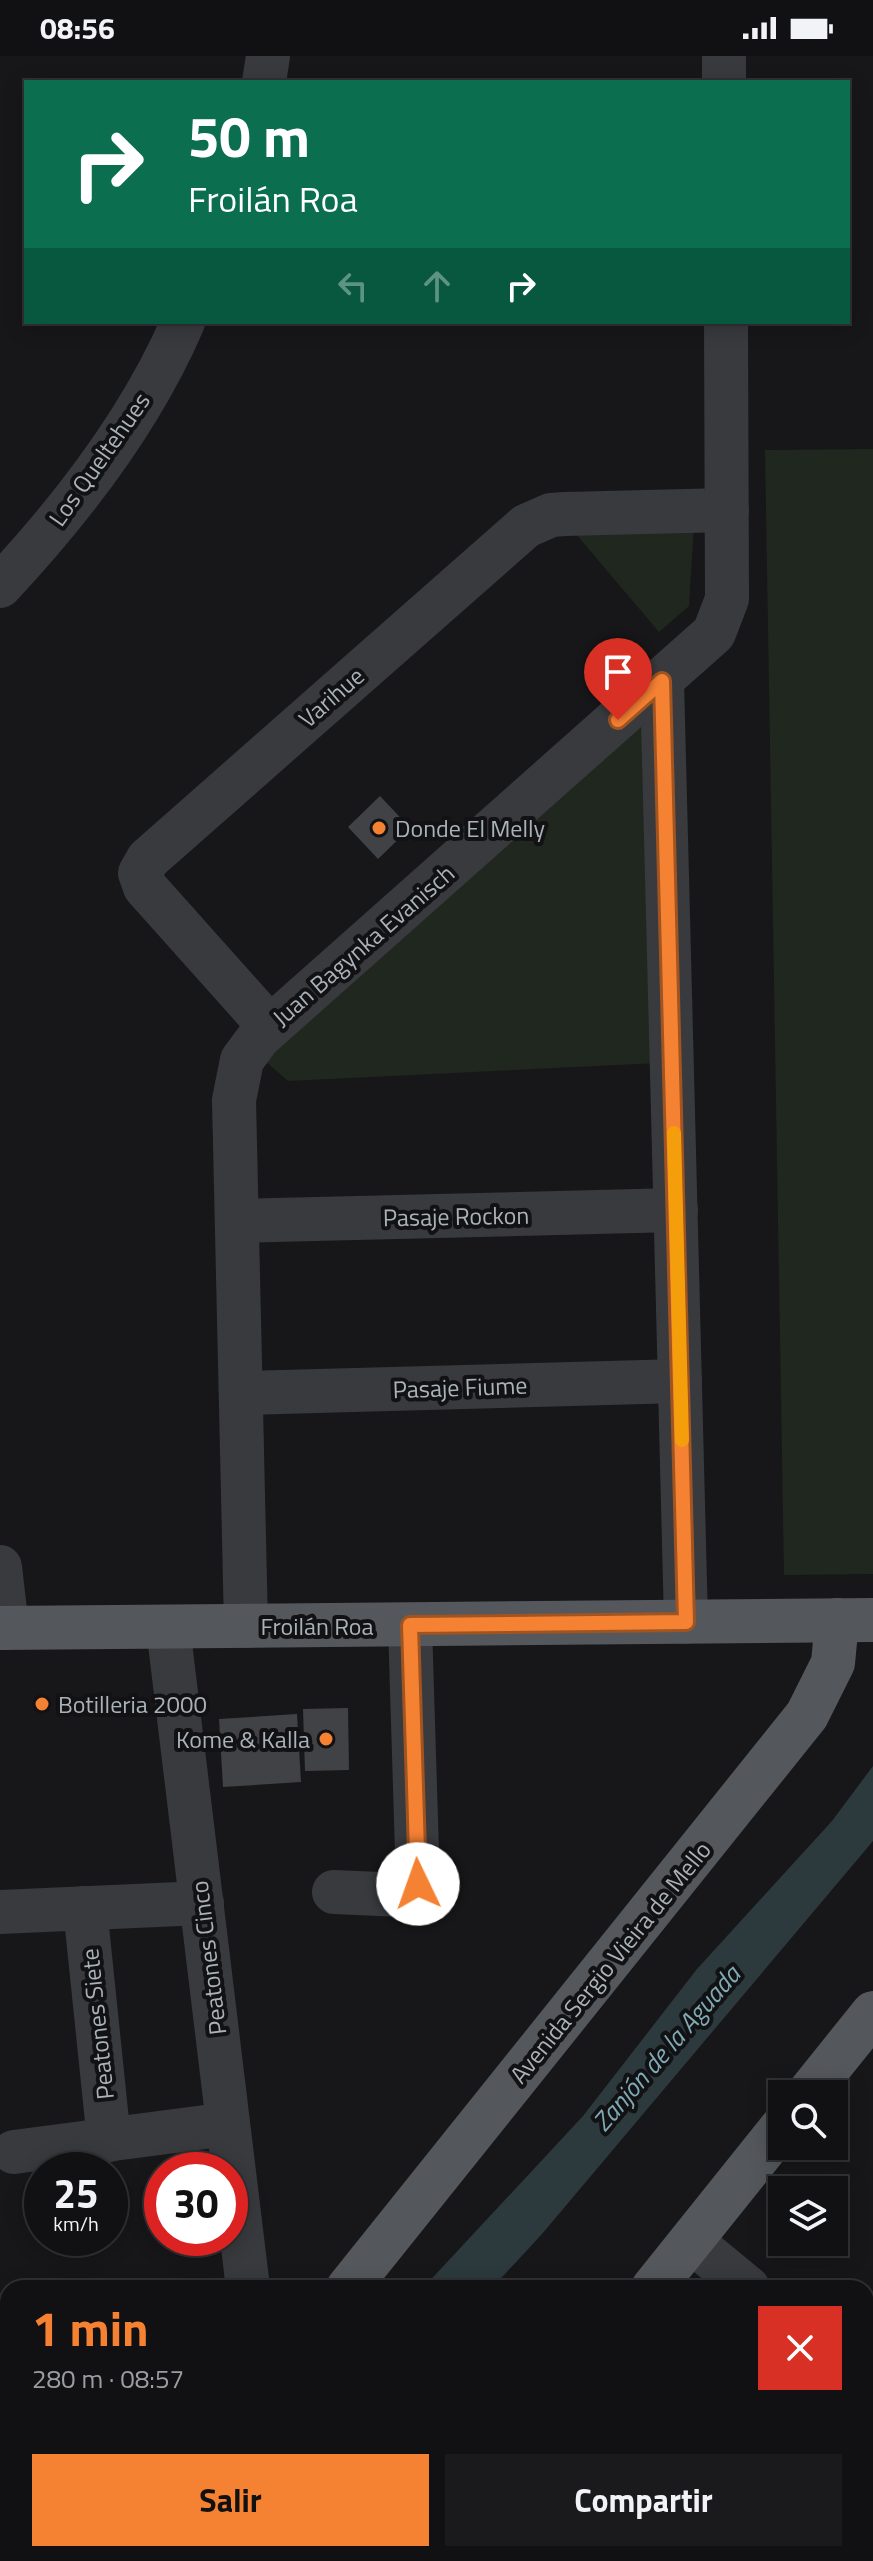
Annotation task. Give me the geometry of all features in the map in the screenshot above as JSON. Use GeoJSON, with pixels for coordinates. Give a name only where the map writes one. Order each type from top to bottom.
{"type":"FeatureCollection","features":[{"type":"Feature","properties":{"kind":"main road","name":"Froilán Roa"},"geometry":{"type":"LineString","coordinates":[[3,1628],[855,1620]]}},
{"type":"Feature","properties":{"kind":"main road","name":"Avenida Sergio Vieira de Mello"},"geometry":{"type":"LineString","coordinates":[[354,2280],[807,1715],[855,1620]]}},
{"type":"Feature","properties":{"kind":"main road"},"geometry":{"type":"LineString","coordinates":[[821,2080],[870,2025]]}},
{"type":"Feature","properties":{"kind":"main road"},"geometry":{"type":"LineString","coordinates":[[659,2280],[768,2145]]}},
{"type":"Feature","properties":{"kind":"street"},"geometry":{"type":"LineString","coordinates":[[264,80],[268,56]]}},
{"type":"Feature","properties":{"kind":"street"},"geometry":{"type":"LineString","coordinates":[[724,56],[724,80]]}},
{"type":"Feature","properties":{"kind":"street","name":"Los Queltehues"},"geometry":{"type":"LineString","coordinates":[[0,586],[110,451],[146,394],[182,324]]}},
{"type":"Feature","properties":{"kind":"street","name":"Juan Bagynka Evanisch"},"geometry":{"type":"LineString","coordinates":[[246,1626],[236,1080],[249,1048],[270,1027],[702,646],[722,616],[727,599],[726,324]]}},
{"type":"Feature","properties":{"kind":"street","name":"Varihue"},"geometry":{"type":"LineString","coordinates":[[270,1027],[145,887],[140,873],[148,859],[526,526],[565,514],[727,510]]}},
{"type":"Feature","properties":{"kind":"street"},"geometry":{"type":"LineString","coordinates":[[662,681],[686,1622]]}},
{"type":"Feature","properties":{"kind":"street","name":"Pasaje Rockon"},"geometry":{"type":"LineString","coordinates":[[237,1221],[676,1210]]}},
{"type":"Feature","properties":{"kind":"street","name":"Pasaje Fiume"},"geometry":{"type":"LineString","coordinates":[[241,1393],[680,1381]]}},
{"type":"Feature","properties":{"kind":"street"},"geometry":{"type":"LineString","coordinates":[[0,1567],[3,1628]]}},
{"type":"Feature","properties":{"kind":"street"},"geometry":{"type":"LineString","coordinates":[[334,1892],[402,1895],[413,1892],[418,1884],[410,1625]]}},
{"type":"Feature","properties":{"kind":"street","name":"Peatones Cinco"},"geometry":{"type":"LineString","coordinates":[[168,1627],[247,2280]]}},
{"type":"Feature","properties":{"kind":"street"},"geometry":{"type":"LineString","coordinates":[[0,1912],[202,1903]]}},
{"type":"Feature","properties":{"kind":"street","name":"Peatones Siete"},"geometry":{"type":"LineString","coordinates":[[85,1908],[109,2140]]}},
{"type":"Feature","properties":{"kind":"street"},"geometry":{"type":"LineString","coordinates":[[14,2152],[228,2124]]}},
{"type":"Feature","properties":{"kind":"street"},"geometry":{"type":"LineString","coordinates":[[691,2241],[738,2280]]}},
{"type":"Feature","properties":{"kind":"shaded area"},"geometry":{"type":"Polygon","coordinates":[[[873,449],[873,1574],[784,1575],[765,450],[873,449]]]}},
{"type":"Feature","properties":{"kind":"shaded area"},"geometry":{"type":"Polygon","coordinates":[[[694,523],[689,606],[659,632],[570,527],[694,523]]]}},
{"type":"Feature","properties":{"kind":"shaded area"},"geometry":{"type":"Polygon","coordinates":[[[652,717],[658,1063],[288,1081],[264,1060],[652,717]]]}},
{"type":"Feature","properties":{"kind":"water","name":"Zanjón de la Aguada"},"geometry":{"type":"Polygon","coordinates":[[[873,1766],[873,1841],[542,2234],[499,2280],[430,2280],[583,2116],[697,1969],[832,1821],[873,1766]]]}},
{"type":"Feature","properties":{"kind":"building","name":"Donde El Melly"},"geometry":{"type":"Polygon","coordinates":[[[380,796],[410,828],[378,859],[348,827],[380,796]]]}},
{"type":"Feature","properties":{"kind":"building","name":"Kome & Kalla"},"geometry":{"type":"Polygon","coordinates":[[[348,1708],[349,1770],[305,1771],[303,1709],[348,1708]]]}},
{"type":"Feature","properties":{"kind":"building"},"geometry":{"type":"Polygon","coordinates":[[[297,1714],[301,1782],[223,1787],[219,1719],[297,1714]]]}},
{"type":"Feature","properties":{"kind":"slow traffic"},"geometry":{"type":"LineString","coordinates":[[674,1133],[682,1440]]}},
{"type":"Feature","properties":{"kind":"place","name":"Donde El Melly"},"geometry":{"type":"Point","coordinates":[379,828]}},
{"type":"Feature","properties":{"kind":"place","name":"Botilleria 2000"},"geometry":{"type":"Point","coordinates":[42,1704]}},
{"type":"Feature","properties":{"kind":"place","name":"Kome & Kalla"},"geometry":{"type":"Point","coordinates":[326,1739]}},
{"type":"Feature","properties":{"kind":"route"},"geometry":{"type":"LineString","coordinates":[[418,1884],[412,1770],[410,1625],[686,1622],[662,681],[618,720]]}}]}
